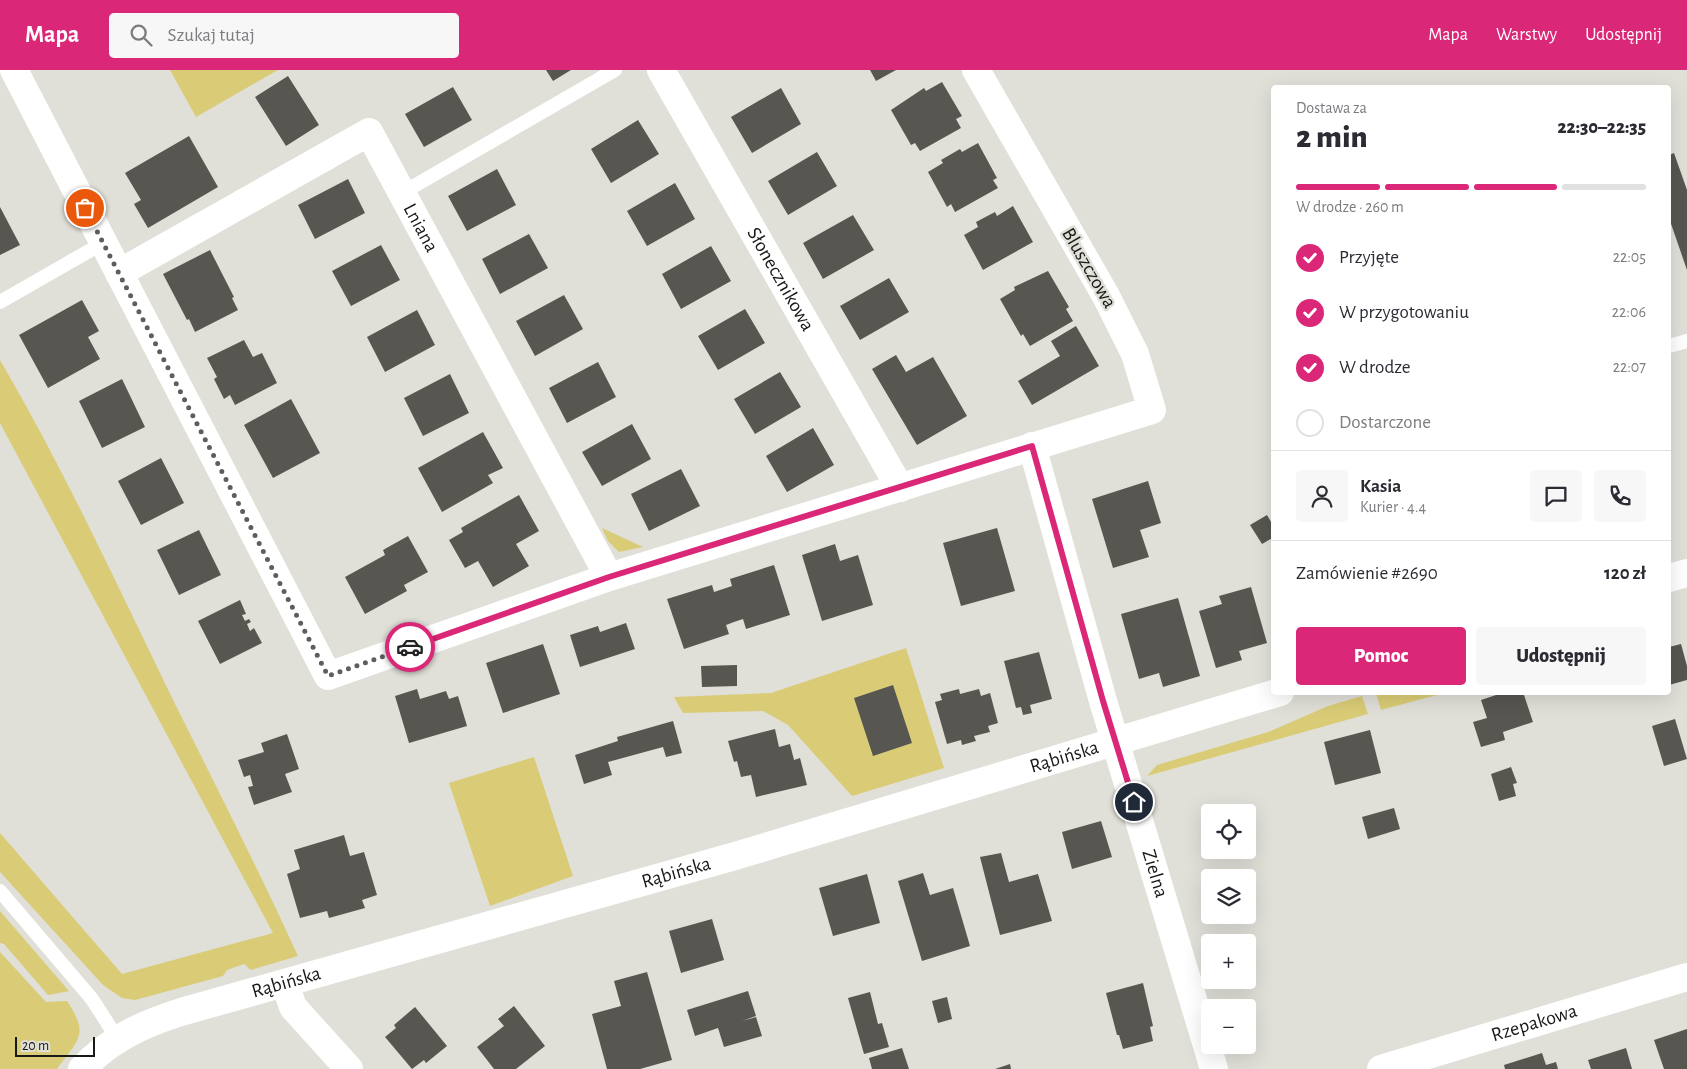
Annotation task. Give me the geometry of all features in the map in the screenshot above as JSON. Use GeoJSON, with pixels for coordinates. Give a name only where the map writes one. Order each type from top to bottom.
{"type":"FeatureCollection","features":[{"type":"Feature","properties":{"kind":"street"},"geometry":{"type":"LineString","coordinates":[[14,70],[328,676],[609,577],[1032,446]]}},
{"type":"Feature","properties":{"kind":"street","name":"Słonecznikowa"},"geometry":{"type":"LineString","coordinates":[[661,70],[900,488]]}},
{"type":"Feature","properties":{"kind":"street","name":"Bluszczowa"},"geometry":{"type":"LineString","coordinates":[[976,70],[1106,296],[1135,354],[1152,410],[1032,446]]}},
{"type":"Feature","properties":{"kind":"street","name":"Lniana"},"geometry":{"type":"LineString","coordinates":[[119,273],[369,132],[609,577]]}},
{"type":"Feature","properties":{"kind":"street","name":"Zielna"},"geometry":{"type":"LineString","coordinates":[[1032,446],[1103,701],[1214,1069]]}},
{"type":"Feature","properties":{"kind":"street"},"geometry":{"type":"LineString","coordinates":[[1671,577],[1687,573]]}},
{"type":"Feature","properties":{"kind":"street","name":"Rąbińska"},"geometry":{"type":"LineString","coordinates":[[82,1069],[117,1038],[156,1019],[734,856],[1271,695]]}},
{"type":"Feature","properties":{"kind":"street","name":"Rzepakowa"},"geometry":{"type":"LineString","coordinates":[[1381,1069],[1687,977]]}},
{"type":"Feature","properties":{"kind":"street"},"geometry":{"type":"LineString","coordinates":[[285,984],[293,1007],[349,1069]]}},
{"type":"Feature","properties":{"kind":"lane"},"geometry":{"type":"LineString","coordinates":[[402,193],[615,70]]}},
{"type":"Feature","properties":{"kind":"lane"},"geometry":{"type":"LineString","coordinates":[[0,302],[103,243]]}},
{"type":"Feature","properties":{"kind":"lane"},"geometry":{"type":"LineString","coordinates":[[1671,345],[1687,341]]}},
{"type":"Feature","properties":{"kind":"lane"},"geometry":{"type":"LineString","coordinates":[[0,891],[92,999],[117,1038]]}},
{"type":"Feature","properties":{"kind":"shaded area"},"geometry":{"type":"Polygon","coordinates":[[[170,70],[278,70],[196,117],[170,70]]]}},
{"type":"Feature","properties":{"kind":"shaded area"},"geometry":{"type":"Polygon","coordinates":[[[0,360],[47,444],[91,530],[298,956],[251,970],[244,964],[227,970],[223,976],[135,1000],[122,998],[103,985],[0,872],[0,833],[122,974],[273,933],[0,423],[0,360]]]}},
{"type":"Feature","properties":{"kind":"shaded area"},"geometry":{"type":"Polygon","coordinates":[[[602,528],[643,547],[619,552],[608,541],[602,528]]]}},
{"type":"Feature","properties":{"kind":"shaded area"},"geometry":{"type":"Polygon","coordinates":[[[906,648],[944,768],[852,796],[788,725],[763,711],[683,713],[674,697],[771,693],[906,648]]]}},
{"type":"Feature","properties":{"kind":"shaded area"},"geometry":{"type":"Polygon","coordinates":[[[1377,695],[1437,695],[1381,710],[1377,695]]]}},
{"type":"Feature","properties":{"kind":"shaded area"},"geometry":{"type":"Polygon","coordinates":[[[1362,696],[1368,714],[1147,776],[1157,765],[1268,732],[1328,706],[1362,696]]]}},
{"type":"Feature","properties":{"kind":"shaded area"},"geometry":{"type":"Polygon","coordinates":[[[534,757],[573,876],[490,906],[449,783],[534,757]]]}},
{"type":"Feature","properties":{"kind":"shaded area"},"geometry":{"type":"Polygon","coordinates":[[[0,911],[69,991],[48,995],[4,944],[0,943],[0,911]]]}},
{"type":"Feature","properties":{"kind":"shaded area"},"geometry":{"type":"Polygon","coordinates":[[[0,952],[46,1002],[67,1001],[74,1012],[78,1022],[78,1037],[71,1051],[57,1069],[0,1069],[0,952]]]}},
{"type":"Feature","properties":{"kind":"building"},"geometry":{"type":"Polygon","coordinates":[[[546,70],[571,70],[553,81],[546,70]]]}},
{"type":"Feature","properties":{"kind":"building"},"geometry":{"type":"Polygon","coordinates":[[[870,70],[896,70],[876,81],[870,70]]]}},
{"type":"Feature","properties":{"kind":"building"},"geometry":{"type":"Polygon","coordinates":[[[288,76],[319,125],[286,146],[255,97],[288,76]]]}},
{"type":"Feature","properties":{"kind":"building"},"geometry":{"type":"Polygon","coordinates":[[[942,82],[962,116],[956,119],[961,128],[920,151],[915,143],[911,145],[891,110],[924,88],[926,91],[942,82]]]}},
{"type":"Feature","properties":{"kind":"building"},"geometry":{"type":"Polygon","coordinates":[[[453,87],[472,120],[424,147],[405,114],[453,87]]]}},
{"type":"Feature","properties":{"kind":"building"},"geometry":{"type":"Polygon","coordinates":[[[781,88],[801,124],[752,153],[731,117],[781,88]]]}},
{"type":"Feature","properties":{"kind":"building"},"geometry":{"type":"Polygon","coordinates":[[[638,120],[659,154],[611,183],[591,149],[638,120]]]}},
{"type":"Feature","properties":{"kind":"building"},"geometry":{"type":"Polygon","coordinates":[[[189,136],[218,187],[148,228],[134,204],[141,200],[125,173],[189,136]]]}},
{"type":"Feature","properties":{"kind":"building"},"geometry":{"type":"Polygon","coordinates":[[[978,143],[997,178],[993,180],[998,188],[955,212],[951,204],[947,207],[928,172],[943,163],[941,160],[960,149],[962,152],[978,143]]]}},
{"type":"Feature","properties":{"kind":"building"},"geometry":{"type":"Polygon","coordinates":[[[817,152],[837,186],[788,215],[768,181],[817,152]]]}},
{"type":"Feature","properties":{"kind":"building"},"geometry":{"type":"Polygon","coordinates":[[[1674,153],[1687,190],[1687,270],[1671,224],[1671,154],[1674,153]]]}},
{"type":"Feature","properties":{"kind":"building"},"geometry":{"type":"Polygon","coordinates":[[[497,169],[516,205],[467,231],[448,196],[497,169]]]}},
{"type":"Feature","properties":{"kind":"building"},"geometry":{"type":"Polygon","coordinates":[[[348,179],[365,213],[315,239],[298,205],[348,179]]]}},
{"type":"Feature","properties":{"kind":"building"},"geometry":{"type":"Polygon","coordinates":[[[675,183],[695,219],[647,246],[627,211],[675,183]]]}},
{"type":"Feature","properties":{"kind":"building"},"geometry":{"type":"Polygon","coordinates":[[[1013,206],[1033,242],[983,270],[964,235],[978,227],[976,222],[995,212],[997,216],[1013,206]]]}},
{"type":"Feature","properties":{"kind":"building"},"geometry":{"type":"Polygon","coordinates":[[[0,207],[20,245],[0,255],[0,207]]]}},
{"type":"Feature","properties":{"kind":"building"},"geometry":{"type":"Polygon","coordinates":[[[853,215],[874,250],[823,279],[803,243],[853,215]]]}},
{"type":"Feature","properties":{"kind":"building"},"geometry":{"type":"Polygon","coordinates":[[[529,234],[548,268],[500,294],[482,259],[529,234]]]}},
{"type":"Feature","properties":{"kind":"building"},"geometry":{"type":"Polygon","coordinates":[[[381,245],[400,280],[351,306],[332,271],[381,245]]]}},
{"type":"Feature","properties":{"kind":"building"},"geometry":{"type":"Polygon","coordinates":[[[711,246],[731,281],[681,309],[662,274],[711,246]]]}},
{"type":"Feature","properties":{"kind":"building"},"geometry":{"type":"Polygon","coordinates":[[[210,250],[234,297],[232,298],[238,310],[195,332],[163,274],[210,250]]]}},
{"type":"Feature","properties":{"kind":"building"},"geometry":{"type":"Polygon","coordinates":[[[1048,271],[1069,307],[1066,309],[1073,321],[1030,346],[1023,334],[1021,336],[1000,299],[1015,290],[1014,287],[1048,271]]]}},
{"type":"Feature","properties":{"kind":"building"},"geometry":{"type":"Polygon","coordinates":[[[889,278],[909,312],[860,340],[840,306],[889,278]]]}},
{"type":"Feature","properties":{"kind":"building"},"geometry":{"type":"Polygon","coordinates":[[[564,295],[583,329],[535,356],[516,321],[564,295]]]}},
{"type":"Feature","properties":{"kind":"building"},"geometry":{"type":"Polygon","coordinates":[[[82,300],[99,331],[88,337],[100,359],[48,388],[19,335],[82,300]]]}},
{"type":"Feature","properties":{"kind":"building"},"geometry":{"type":"Polygon","coordinates":[[[745,309],[765,343],[718,370],[698,336],[745,309]]]}},
{"type":"Feature","properties":{"kind":"building"},"geometry":{"type":"Polygon","coordinates":[[[417,310],[435,345],[385,372],[367,337],[417,310]]]}},
{"type":"Feature","properties":{"kind":"building"},"geometry":{"type":"Polygon","coordinates":[[[1076,326],[1099,366],[1032,405],[1018,381],[1060,356],[1051,341],[1076,326]]]}},
{"type":"Feature","properties":{"kind":"building"},"geometry":{"type":"Polygon","coordinates":[[[244,340],[253,357],[262,353],[277,383],[235,405],[230,395],[224,399],[214,379],[217,377],[207,358],[244,340]]]}},
{"type":"Feature","properties":{"kind":"building"},"geometry":{"type":"Polygon","coordinates":[[[896,355],[906,372],[933,357],[967,416],[917,445],[872,369],[896,355]]]}},
{"type":"Feature","properties":{"kind":"building"},"geometry":{"type":"Polygon","coordinates":[[[598,362],[616,397],[567,423],[549,388],[598,362]]]}},
{"type":"Feature","properties":{"kind":"building"},"geometry":{"type":"Polygon","coordinates":[[[780,372],[801,407],[755,434],[734,399],[780,372]]]}},
{"type":"Feature","properties":{"kind":"building"},"geometry":{"type":"Polygon","coordinates":[[[450,374],[469,413],[423,436],[404,398],[450,374]]]}},
{"type":"Feature","properties":{"kind":"building"},"geometry":{"type":"Polygon","coordinates":[[[122,379],[145,427],[102,448],[79,401],[122,379]]]}},
{"type":"Feature","properties":{"kind":"building"},"geometry":{"type":"Polygon","coordinates":[[[291,399],[320,453],[273,478],[244,425],[291,399]]]}},
{"type":"Feature","properties":{"kind":"building"},"geometry":{"type":"Polygon","coordinates":[[[632,424],[651,459],[602,486],[582,452],[632,424]]]}},
{"type":"Feature","properties":{"kind":"building"},"geometry":{"type":"Polygon","coordinates":[[[813,428],[834,465],[787,492],[766,456],[813,428]]]}},
{"type":"Feature","properties":{"kind":"building"},"geometry":{"type":"Polygon","coordinates":[[[483,432],[503,468],[488,475],[493,483],[442,512],[418,468],[483,432]]]}},
{"type":"Feature","properties":{"kind":"building"},"geometry":{"type":"Polygon","coordinates":[[[161,458],[184,503],[141,525],[118,481],[161,458]]]}},
{"type":"Feature","properties":{"kind":"building"},"geometry":{"type":"Polygon","coordinates":[[[681,469],[700,506],[649,531],[631,494],[681,469]]]}},
{"type":"Feature","properties":{"kind":"building"},"geometry":{"type":"Polygon","coordinates":[[[1148,481],[1161,523],[1140,530],[1149,557],[1113,568],[1092,499],[1148,481]]]}},
{"type":"Feature","properties":{"kind":"building"},"geometry":{"type":"Polygon","coordinates":[[[519,495],[539,531],[516,544],[529,566],[493,587],[478,561],[465,568],[449,540],[463,532],[461,528],[519,495]]]}},
{"type":"Feature","properties":{"kind":"building"},"geometry":{"type":"Polygon","coordinates":[[[1267,515],[1271,522],[1271,539],[1262,544],[1250,525],[1267,515]]]}},
{"type":"Feature","properties":{"kind":"building"},"geometry":{"type":"Polygon","coordinates":[[[997,528],[1015,591],[961,606],[943,543],[997,528]]]}},
{"type":"Feature","properties":{"kind":"building"},"geometry":{"type":"Polygon","coordinates":[[[199,530],[221,575],[179,595],[157,550],[199,530]]]}},
{"type":"Feature","properties":{"kind":"building"},"geometry":{"type":"Polygon","coordinates":[[[408,536],[428,572],[404,585],[407,591],[365,614],[345,577],[385,555],[383,550],[408,536]]]}},
{"type":"Feature","properties":{"kind":"building"},"geometry":{"type":"Polygon","coordinates":[[[835,544],[840,561],[858,555],[873,605],[822,621],[802,555],[835,544]]]}},
{"type":"Feature","properties":{"kind":"building"},"geometry":{"type":"Polygon","coordinates":[[[774,565],[790,615],[746,629],[743,619],[726,625],[729,634],[684,649],[667,599],[712,585],[714,592],[732,586],[730,579],[774,565]]]}},
{"type":"Feature","properties":{"kind":"building"},"geometry":{"type":"Polygon","coordinates":[[[1251,587],[1267,643],[1239,651],[1242,660],[1216,668],[1199,611],[1222,604],[1219,596],[1251,587]]]}},
{"type":"Feature","properties":{"kind":"building"},"geometry":{"type":"Polygon","coordinates":[[[1178,598],[1200,676],[1163,687],[1159,673],[1139,679],[1121,614],[1178,598]]]}},
{"type":"Feature","properties":{"kind":"building"},"geometry":{"type":"Polygon","coordinates":[[[240,600],[246,614],[242,615],[245,621],[249,619],[251,622],[247,624],[250,631],[254,628],[262,643],[220,664],[198,621],[240,600]]]}},
{"type":"Feature","properties":{"kind":"building"},"geometry":{"type":"Polygon","coordinates":[[[626,623],[635,649],[580,667],[570,635],[598,626],[600,632],[626,623]]]}},
{"type":"Feature","properties":{"kind":"building"},"geometry":{"type":"Polygon","coordinates":[[[543,644],[560,694],[503,713],[486,663],[543,644]]]}},
{"type":"Feature","properties":{"kind":"building"},"geometry":{"type":"Polygon","coordinates":[[[1681,644],[1687,666],[1687,680],[1671,684],[1671,646],[1681,644]]]}},
{"type":"Feature","properties":{"kind":"building"},"geometry":{"type":"Polygon","coordinates":[[[1039,652],[1052,699],[1030,705],[1032,713],[1023,715],[1021,707],[1016,708],[1004,661],[1039,652]]]}},
{"type":"Feature","properties":{"kind":"building"},"geometry":{"type":"Polygon","coordinates":[[[737,665],[737,686],[702,687],[701,666],[737,665]]]}},
{"type":"Feature","properties":{"kind":"building"},"geometry":{"type":"Polygon","coordinates":[[[893,685],[912,743],[873,756],[854,698],[893,685]]]}},
{"type":"Feature","properties":{"kind":"building"},"geometry":{"type":"Polygon","coordinates":[[[417,689],[420,699],[446,691],[449,699],[458,696],[467,726],[409,743],[395,696],[417,689]]]}},
{"type":"Feature","properties":{"kind":"building"},"geometry":{"type":"Polygon","coordinates":[[[959,689],[960,694],[979,689],[981,696],[990,693],[998,723],[988,726],[990,732],[974,736],[976,741],[962,745],[961,740],[947,744],[935,702],[942,700],[940,694],[959,689]]]}},
{"type":"Feature","properties":{"kind":"building"},"geometry":{"type":"Polygon","coordinates":[[[1496,695],[1524,695],[1533,722],[1503,732],[1505,740],[1481,747],[1473,722],[1487,718],[1481,700],[1496,695]]]}},
{"type":"Feature","properties":{"kind":"building"},"geometry":{"type":"Polygon","coordinates":[[[1675,719],[1687,759],[1664,766],[1652,726],[1675,719]]]}},
{"type":"Feature","properties":{"kind":"building"},"geometry":{"type":"Polygon","coordinates":[[[673,721],[682,753],[666,757],[663,747],[608,762],[612,775],[584,784],[575,755],[618,741],[617,737],[673,721]]]}},
{"type":"Feature","properties":{"kind":"building"},"geometry":{"type":"Polygon","coordinates":[[[775,729],[779,747],[790,744],[794,760],[800,758],[807,785],[756,797],[751,775],[741,777],[737,761],[734,762],[728,741],[775,729]]]}},
{"type":"Feature","properties":{"kind":"building"},"geometry":{"type":"Polygon","coordinates":[[[1370,730],[1381,773],[1335,785],[1324,742],[1370,730]]]}},
{"type":"Feature","properties":{"kind":"building"},"geometry":{"type":"Polygon","coordinates":[[[287,734],[299,769],[285,774],[292,792],[254,805],[248,787],[253,786],[250,775],[244,777],[238,760],[264,752],[261,743],[287,734]]]}},
{"type":"Feature","properties":{"kind":"building"},"geometry":{"type":"Polygon","coordinates":[[[1511,767],[1517,783],[1513,784],[1516,796],[1499,801],[1491,774],[1511,767]]]}},
{"type":"Feature","properties":{"kind":"building"},"geometry":{"type":"Polygon","coordinates":[[[1394,808],[1400,829],[1368,839],[1362,817],[1394,808]]]}},
{"type":"Feature","properties":{"kind":"building"},"geometry":{"type":"Polygon","coordinates":[[[1101,821],[1112,857],[1072,869],[1062,832],[1101,821]]]}},
{"type":"Feature","properties":{"kind":"building"},"geometry":{"type":"Polygon","coordinates":[[[344,835],[350,856],[364,852],[377,895],[362,900],[365,908],[329,918],[327,911],[300,918],[287,874],[300,869],[294,850],[344,835]]]}},
{"type":"Feature","properties":{"kind":"building"},"geometry":{"type":"Polygon","coordinates":[[[1001,853],[1009,882],[1038,874],[1052,921],[1000,935],[980,857],[1001,853]]]}},
{"type":"Feature","properties":{"kind":"building"},"geometry":{"type":"Polygon","coordinates":[[[923,873],[930,895],[953,888],[970,946],[922,961],[898,881],[923,873]]]}},
{"type":"Feature","properties":{"kind":"building"},"geometry":{"type":"Polygon","coordinates":[[[867,874],[880,923],[833,936],[819,888],[867,874]]]}},
{"type":"Feature","properties":{"kind":"building"},"geometry":{"type":"Polygon","coordinates":[[[712,919],[724,960],[681,973],[669,931],[712,919]]]}},
{"type":"Feature","properties":{"kind":"building"},"geometry":{"type":"Polygon","coordinates":[[[647,972],[672,1060],[640,1069],[607,1069],[592,1014],[621,1006],[614,981],[647,972]]]}},
{"type":"Feature","properties":{"kind":"building"},"geometry":{"type":"Polygon","coordinates":[[[1143,983],[1153,1026],[1150,1027],[1153,1041],[1123,1049],[1119,1035],[1117,1035],[1106,993],[1143,983]]]}},
{"type":"Feature","properties":{"kind":"building"},"geometry":{"type":"Polygon","coordinates":[[[748,991],[756,1016],[742,1021],[756,1017],[762,1036],[724,1047],[718,1028],[695,1036],[687,1010],[748,991]]]}},
{"type":"Feature","properties":{"kind":"building"},"geometry":{"type":"Polygon","coordinates":[[[870,992],[878,1024],[882,1023],[889,1047],[864,1054],[848,998],[870,992]]]}},
{"type":"Feature","properties":{"kind":"building"},"geometry":{"type":"Polygon","coordinates":[[[947,997],[952,1019],[938,1023],[932,1001],[947,997]]]}},
{"type":"Feature","properties":{"kind":"building"},"geometry":{"type":"Polygon","coordinates":[[[514,1006],[545,1046],[516,1069],[494,1069],[477,1047],[504,1026],[498,1019],[514,1006]]]}},
{"type":"Feature","properties":{"kind":"building"},"geometry":{"type":"Polygon","coordinates":[[[415,1007],[447,1046],[426,1063],[424,1060],[412,1069],[385,1037],[396,1028],[394,1025],[415,1007]]]}},
{"type":"Feature","properties":{"kind":"building"},"geometry":{"type":"Polygon","coordinates":[[[1687,1029],[1687,1069],[1664,1069],[1654,1040],[1687,1029]]]}},
{"type":"Feature","properties":{"kind":"building"},"geometry":{"type":"Polygon","coordinates":[[[902,1048],[909,1069],[872,1069],[869,1058],[902,1048]]]}},
{"type":"Feature","properties":{"kind":"building"},"geometry":{"type":"Polygon","coordinates":[[[1626,1048],[1632,1069],[1591,1069],[1588,1060],[1626,1048]]]}},
{"type":"Feature","properties":{"kind":"building"},"geometry":{"type":"Polygon","coordinates":[[[1542,1053],[1546,1065],[1556,1062],[1558,1069],[1505,1069],[1504,1065],[1542,1053]]]}},
{"type":"Feature","properties":{"kind":"building"},"geometry":{"type":"Polygon","coordinates":[[[1010,1064],[1011,1069],[995,1069],[1010,1064]]]}},
{"type":"Feature","properties":{"kind":"way so far"},"geometry":{"type":"LineString","coordinates":[[85,208],[328,676],[410,647]]}},
{"type":"Feature","properties":{"kind":"route"},"geometry":{"type":"LineString","coordinates":[[410,647],[609,577],[1032,446],[1103,701],[1134,802]]}}]}
